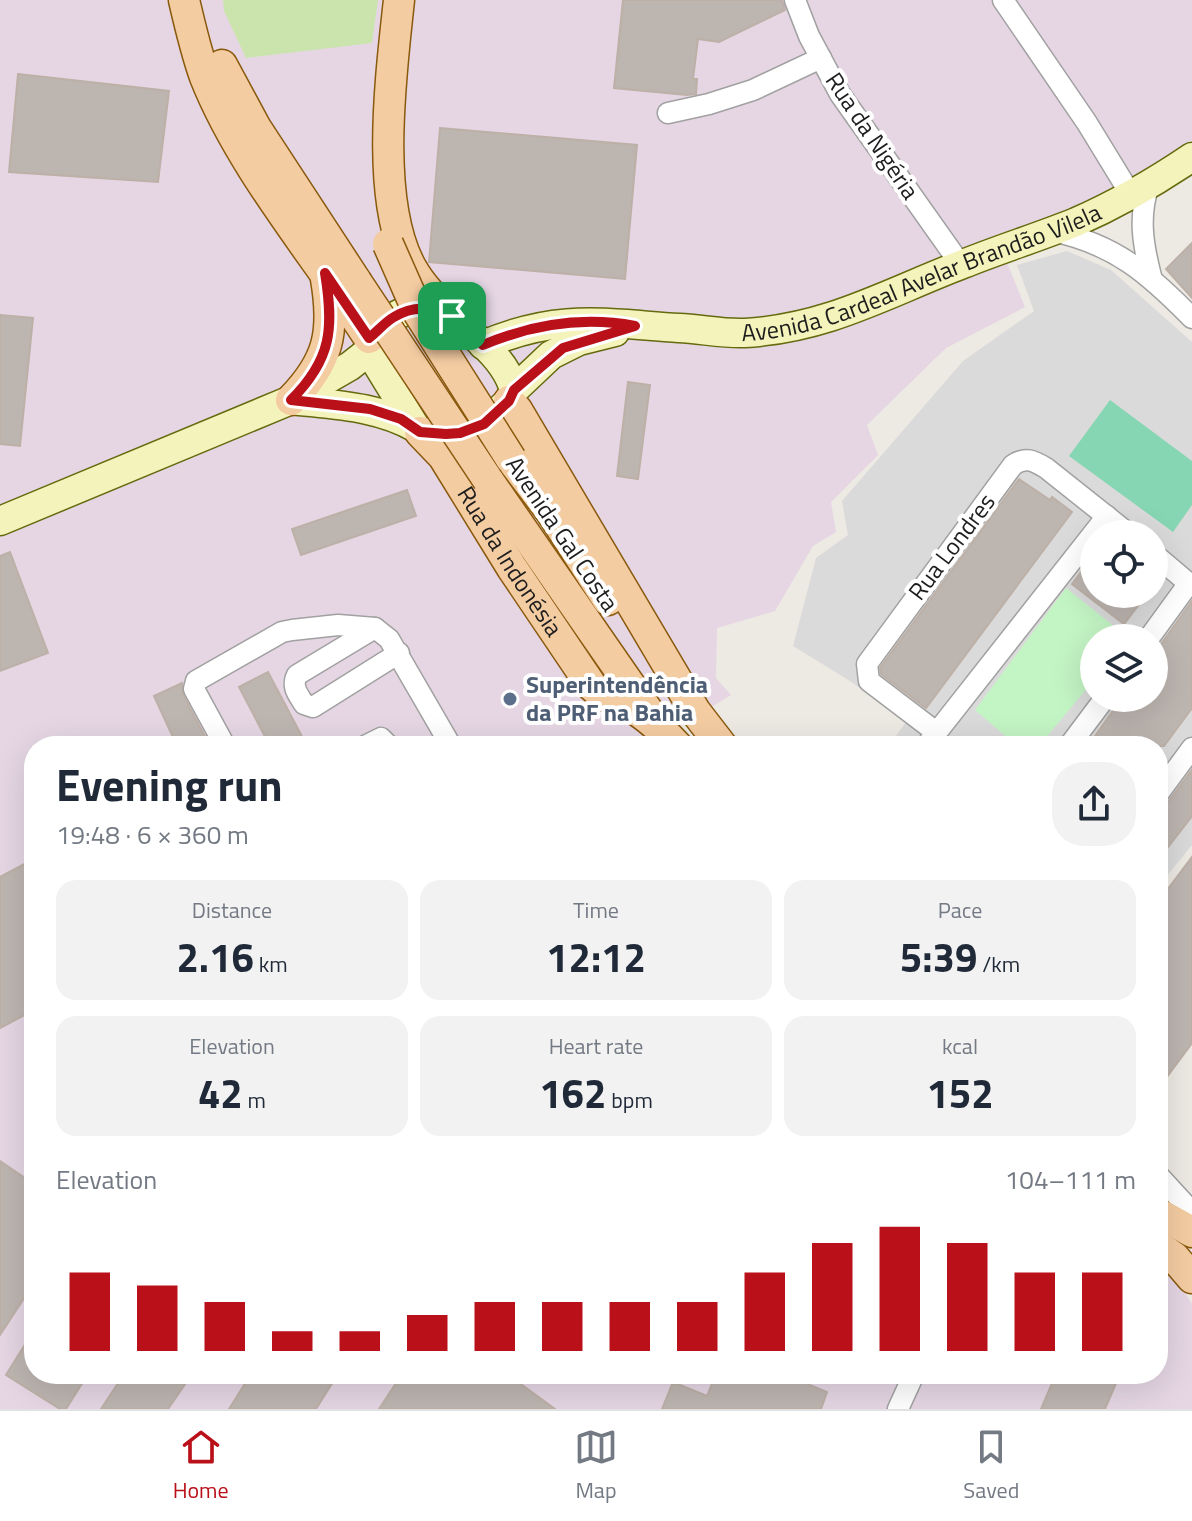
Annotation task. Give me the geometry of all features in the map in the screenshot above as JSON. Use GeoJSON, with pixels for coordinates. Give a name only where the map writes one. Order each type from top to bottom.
{"type":"FeatureCollection","features":[{"type":"Feature","properties":{"kind":"main road"},"geometry":{"type":"LineString","coordinates":[[184,0],[191,35],[206,78],[234,135],[369,344]]}},
{"type":"Feature","properties":{"kind":"main road"},"geometry":{"type":"LineString","coordinates":[[196,0],[233,89],[488,480],[667,736]]}},
{"type":"Feature","properties":{"kind":"main road","name":"Avenida Gal Costa"},"geometry":{"type":"LineString","coordinates":[[389,0],[377,161],[382,219],[388,244],[433,339],[511,459],[551,512],[652,664],[695,711]]}},
{"type":"Feature","properties":{"kind":"main road","name":"Avenida Gal Costa"},"geometry":{"type":"LineString","coordinates":[[399,0],[390,159],[394,215],[411,268],[430,294],[504,368],[517,410],[695,711]]}},
{"type":"Feature","properties":{"kind":"main road","name":"Avenida Cardeal Avelar Brandão Vilela"},"geometry":{"type":"LineString","coordinates":[[483,345],[509,334],[556,323],[607,321],[635,326],[742,333],[794,328],[841,315],[1052,231],[1140,190],[1192,157]]}},
{"type":"Feature","properties":{"kind":"main road"},"geometry":{"type":"LineString","coordinates":[[291,400],[308,382],[326,349],[331,318],[325,273]]}},
{"type":"Feature","properties":{"kind":"main road"},"geometry":{"type":"LineString","coordinates":[[0,521],[291,400],[350,366],[393,317],[412,310],[428,309],[452,316]]}},
{"type":"Feature","properties":{"kind":"main road","name":"Avenida Cardeal Avelar Brandão Vilela"},"geometry":{"type":"LineString","coordinates":[[511,396],[563,348],[635,326]]}},
{"type":"Feature","properties":{"kind":"main road","name":"Rua da Indonésia"},"geometry":{"type":"LineString","coordinates":[[369,344],[418,430]]}},
{"type":"Feature","properties":{"kind":"main road","name":"Rua da Indonésia"},"geometry":{"type":"LineString","coordinates":[[418,430],[446,434],[471,430],[484,424],[511,396]]}},
{"type":"Feature","properties":{"kind":"main road","name":"Rua da Indonésia"},"geometry":{"type":"LineString","coordinates":[[291,400],[370,409],[401,419],[418,430],[443,456],[512,568],[591,685],[603,697],[630,706],[667,736]]}},
{"type":"Feature","properties":{"kind":"main road"},"geometry":{"type":"LineString","coordinates":[[695,711],[714,736]]}},
{"type":"Feature","properties":{"kind":"main road"},"geometry":{"type":"LineString","coordinates":[[1168,1219],[1192,1232]]}},
{"type":"Feature","properties":{"kind":"main road"},"geometry":{"type":"LineString","coordinates":[[1168,1253],[1192,1278]]}},
{"type":"Feature","properties":{"kind":"street","name":"Rua da Nigéria"},"geometry":{"type":"LineString","coordinates":[[795,0],[840,94],[961,265]]}},
{"type":"Feature","properties":{"kind":"street"},"geometry":{"type":"LineString","coordinates":[[1003,0],[1087,123],[1140,190],[1142,226],[1151,276]]}},
{"type":"Feature","properties":{"kind":"street"},"geometry":{"type":"LineString","coordinates":[[668,113],[753,90],[821,58]]}},
{"type":"Feature","properties":{"kind":"street"},"geometry":{"type":"LineString","coordinates":[[1052,231],[1072,235],[1106,249],[1151,276],[1192,318]]}},
{"type":"Feature","properties":{"kind":"street","name":"Rua Londres"},"geometry":{"type":"LineString","coordinates":[[928,736],[869,681],[867,664],[1013,465],[1020,460],[1031,459],[1112,520]]}},
{"type":"Feature","properties":{"kind":"street"},"geometry":{"type":"LineString","coordinates":[[933,736],[1107,516]]}},
{"type":"Feature","properties":{"kind":"street"},"geometry":{"type":"LineString","coordinates":[[1160,624],[1191,584],[1168,565]]}},
{"type":"Feature","properties":{"kind":"street"},"geometry":{"type":"LineString","coordinates":[[220,736],[194,689],[196,681],[282,632],[338,625],[375,628],[389,639],[445,736]]}},
{"type":"Feature","properties":{"kind":"street"},"geometry":{"type":"LineString","coordinates":[[375,628],[297,675],[295,689],[304,704],[313,707],[399,653]]}},
{"type":"Feature","properties":{"kind":"street"},"geometry":{"type":"LineString","coordinates":[[1076,736],[1094,712]]}},
{"type":"Feature","properties":{"kind":"street"},"geometry":{"type":"LineString","coordinates":[[1168,780],[1192,748]]}},
{"type":"Feature","properties":{"kind":"street"},"geometry":{"type":"LineString","coordinates":[[1168,1186],[1192,1212]]}},
{"type":"Feature","properties":{"kind":"street"},"geometry":{"type":"LineString","coordinates":[[898,1409],[909,1384]]}},
{"type":"Feature","properties":{"kind":"shaded area"},"geometry":{"type":"Polygon","coordinates":[[[0,0],[1192,0],[1192,140],[1117,189],[997,238],[1025,307],[946,348],[867,425],[878,455],[831,502],[836,532],[813,546],[775,611],[717,628],[716,678],[731,695],[680,726],[686,736],[24,736],[24,1384],[1168,1384],[1168,1269],[1192,1304],[1192,1409],[0,1409],[0,0]]]}},
{"type":"Feature","properties":{"kind":"shaded area"},"geometry":{"type":"Polygon","coordinates":[[[1067,251],[1111,270],[1192,342],[1192,845],[1168,875],[1168,736],[896,736],[906,722],[850,681],[793,646],[816,558],[848,535],[842,501],[963,361],[1034,311],[1017,265],[1067,251]]]}},
{"type":"Feature","properties":{"kind":"green space"},"geometry":{"type":"Polygon","coordinates":[[[223,0],[378,0],[372,43],[246,58],[224,11],[223,0]]]}},
{"type":"Feature","properties":{"kind":"green space"},"geometry":{"type":"Polygon","coordinates":[[[1110,400],[1192,461],[1192,505],[1173,532],[1168,528],[1168,520],[1157,520],[1069,456],[1110,400]]]}},
{"type":"Feature","properties":{"kind":"green space"},"geometry":{"type":"Polygon","coordinates":[[[1066,588],[1080,599],[1080,608],[1091,608],[1111,624],[1080,624],[1080,697],[1047,736],[1005,736],[975,710],[1066,588]]]}},
{"type":"Feature","properties":{"kind":"building"},"geometry":{"type":"Polygon","coordinates":[[[623,0],[782,0],[785,10],[719,42],[698,39],[693,79],[697,79],[696,94],[687,95],[614,88],[623,0]]]}},
{"type":"Feature","properties":{"kind":"building"},"geometry":{"type":"Polygon","coordinates":[[[18,74],[169,91],[158,182],[9,172],[18,74]]]}},
{"type":"Feature","properties":{"kind":"building"},"geometry":{"type":"Polygon","coordinates":[[[440,128],[637,145],[625,279],[429,262],[440,128]]]}},
{"type":"Feature","properties":{"kind":"building"},"geometry":{"type":"Polygon","coordinates":[[[1192,243],[1192,298],[1166,269],[1192,243]]]}},
{"type":"Feature","properties":{"kind":"building"},"geometry":{"type":"Polygon","coordinates":[[[0,315],[33,318],[20,446],[0,444],[0,315]]]}},
{"type":"Feature","properties":{"kind":"building"},"geometry":{"type":"Polygon","coordinates":[[[628,382],[650,385],[638,479],[617,476],[628,382]]]}},
{"type":"Feature","properties":{"kind":"building"},"geometry":{"type":"Polygon","coordinates":[[[1019,479],[1072,512],[926,708],[881,674],[880,668],[1019,479]]]}},
{"type":"Feature","properties":{"kind":"building"},"geometry":{"type":"Polygon","coordinates":[[[407,490],[416,516],[301,555],[292,529],[407,490]]]}},
{"type":"Feature","properties":{"kind":"building"},"geometry":{"type":"Polygon","coordinates":[[[10,552],[48,653],[0,671],[0,556],[10,552]]]}},
{"type":"Feature","properties":{"kind":"building"},"geometry":{"type":"Polygon","coordinates":[[[1080,573],[1080,590],[1072,584],[1080,573]]]}},
{"type":"Feature","properties":{"kind":"building"},"geometry":{"type":"Polygon","coordinates":[[[1192,601],[1192,708],[1168,741],[1168,736],[1095,736],[1112,712],[1168,712],[1168,634],[1192,601]]]}},
{"type":"Feature","properties":{"kind":"building"},"geometry":{"type":"Polygon","coordinates":[[[1103,608],[1136,608],[1124,624],[1103,608]]]}},
{"type":"Feature","properties":{"kind":"building"},"geometry":{"type":"Polygon","coordinates":[[[268,672],[302,736],[265,736],[239,687],[268,672]]]}},
{"type":"Feature","properties":{"kind":"building"},"geometry":{"type":"Polygon","coordinates":[[[182,683],[183,695],[205,736],[172,736],[154,696],[182,683]]]}},
{"type":"Feature","properties":{"kind":"building"},"geometry":{"type":"Polygon","coordinates":[[[1192,770],[1192,816],[1168,847],[1168,802],[1192,770]]]}},
{"type":"Feature","properties":{"kind":"building"},"geometry":{"type":"Polygon","coordinates":[[[1192,857],[1192,1043],[1168,1075],[1168,889],[1192,857]]]}},
{"type":"Feature","properties":{"kind":"building"},"geometry":{"type":"Polygon","coordinates":[[[24,864],[24,1015],[0,1028],[0,877],[24,864]]]}},
{"type":"Feature","properties":{"kind":"building"},"geometry":{"type":"Polygon","coordinates":[[[0,1161],[24,1177],[24,1298],[0,1335],[0,1161]]]}},
{"type":"Feature","properties":{"kind":"building"},"geometry":{"type":"Polygon","coordinates":[[[24,1346],[24,1384],[82,1384],[66,1409],[60,1409],[6,1375],[24,1346]]]}},
{"type":"Feature","properties":{"kind":"building"},"geometry":{"type":"Polygon","coordinates":[[[117,1384],[185,1384],[168,1409],[101,1409],[117,1384]]]}},
{"type":"Feature","properties":{"kind":"building"},"geometry":{"type":"Polygon","coordinates":[[[245,1384],[332,1384],[316,1409],[229,1409],[245,1384]]]}},
{"type":"Feature","properties":{"kind":"building"},"geometry":{"type":"Polygon","coordinates":[[[395,1384],[521,1384],[555,1409],[379,1409],[395,1384]]]}},
{"type":"Feature","properties":{"kind":"building"},"geometry":{"type":"Polygon","coordinates":[[[672,1384],[707,1396],[712,1384],[807,1384],[827,1392],[821,1409],[662,1409],[672,1384]]]}},
{"type":"Feature","properties":{"kind":"building"},"geometry":{"type":"Polygon","coordinates":[[[1052,1384],[1116,1384],[1105,1409],[1041,1409],[1052,1384]]]}},
{"type":"Feature","properties":{"kind":"place","name":"Superintendência da PRF na Bahia"},"geometry":{"type":"Point","coordinates":[510,699]}},
{"type":"Feature","properties":{"kind":"route"},"geometry":{"type":"LineString","coordinates":[[325,273],[369,338],[393,317],[412,310],[428,309],[452,316],[483,345],[509,334],[548,324],[607,321],[635,326],[579,341],[551,355],[484,424],[460,433],[420,432],[401,419],[370,409],[291,400],[318,368],[326,349],[331,318],[325,273]]}}]}
